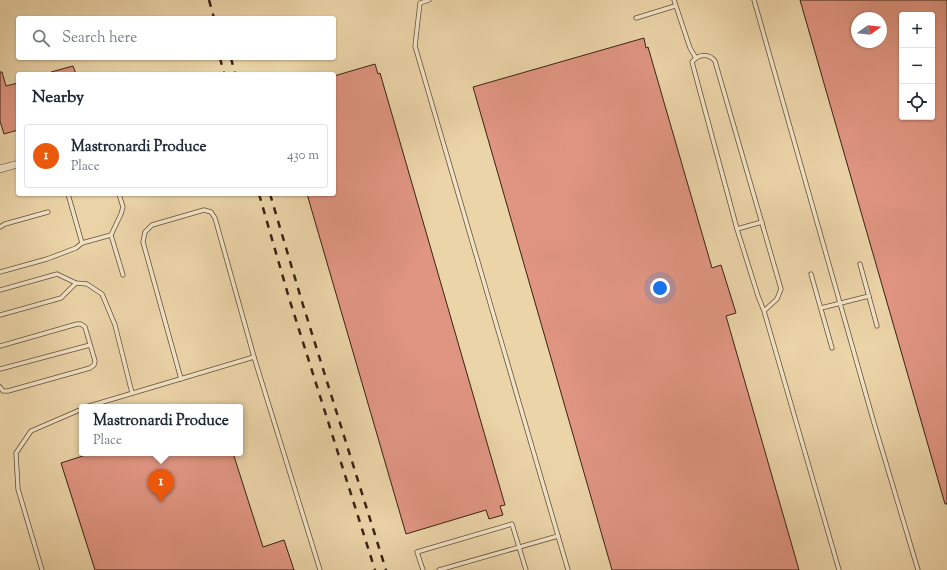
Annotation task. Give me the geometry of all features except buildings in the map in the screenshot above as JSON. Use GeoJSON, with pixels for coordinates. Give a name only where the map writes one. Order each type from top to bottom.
{"type":"FeatureCollection","features":[{"type":"Feature","properties":{"kind":"street"},"geometry":{"type":"LineString","coordinates":[[0,169],[16,165]]}},
{"type":"Feature","properties":{"kind":"lane"},"geometry":{"type":"LineString","coordinates":[[429,0],[420,3],[415,46],[568,570]]}},
{"type":"Feature","properties":{"kind":"lane"},"geometry":{"type":"LineString","coordinates":[[674,0],[690,48],[696,58]]}},
{"type":"Feature","properties":{"kind":"lane"},"geometry":{"type":"LineString","coordinates":[[754,0],[840,304],[918,570]]}},
{"type":"Feature","properties":{"kind":"lane"},"geometry":{"type":"LineString","coordinates":[[636,18],[675,6]]}},
{"type":"Feature","properties":{"kind":"lane"},"geometry":{"type":"LineString","coordinates":[[764,310],[777,299],[781,290],[715,61],[712,57],[705,55],[696,58],[692,62],[737,229],[758,296],[764,310],[838,570]]}},
{"type":"Feature","properties":{"kind":"lane"},"geometry":{"type":"LineString","coordinates":[[69,196],[82,243]]}},
{"type":"Feature","properties":{"kind":"lane"},"geometry":{"type":"LineString","coordinates":[[119,196],[122,214],[111,235],[122,275]]}},
{"type":"Feature","properties":{"kind":"lane"},"geometry":{"type":"LineString","coordinates":[[181,379],[143,242],[145,232],[152,225],[204,210],[211,212],[216,218],[254,357],[320,570]]}},
{"type":"Feature","properties":{"kind":"lane"},"geometry":{"type":"LineString","coordinates":[[0,227],[5,224],[48,212]]}},
{"type":"Feature","properties":{"kind":"lane"},"geometry":{"type":"LineString","coordinates":[[737,229],[762,222]]}},
{"type":"Feature","properties":{"kind":"lane"},"geometry":{"type":"LineString","coordinates":[[0,272],[47,259],[76,248],[82,243],[111,235]]}},
{"type":"Feature","properties":{"kind":"lane"},"geometry":{"type":"LineString","coordinates":[[860,264],[877,326]]}},
{"type":"Feature","properties":{"kind":"lane"},"geometry":{"type":"LineString","coordinates":[[0,290],[57,274],[76,283],[87,284],[102,294],[115,325],[132,393]]}},
{"type":"Feature","properties":{"kind":"lane"},"geometry":{"type":"LineString","coordinates":[[811,274],[832,348]]}},
{"type":"Feature","properties":{"kind":"lane"},"geometry":{"type":"LineString","coordinates":[[0,315],[61,298],[76,283]]}},
{"type":"Feature","properties":{"kind":"lane"},"geometry":{"type":"LineString","coordinates":[[820,308],[869,296]]}},
{"type":"Feature","properties":{"kind":"lane"},"geometry":{"type":"LineString","coordinates":[[0,346],[81,324],[85,327],[95,361],[94,365],[90,368],[8,391],[3,391],[0,386]]}},
{"type":"Feature","properties":{"kind":"lane"},"geometry":{"type":"LineString","coordinates":[[0,368],[90,345]]}},
{"type":"Feature","properties":{"kind":"lane"},"geometry":{"type":"LineString","coordinates":[[96,404],[254,357]]}},
{"type":"Feature","properties":{"kind":"lane"},"geometry":{"type":"LineString","coordinates":[[42,570],[18,489],[16,453],[30,431],[79,410]]}},
{"type":"Feature","properties":{"kind":"lane"},"geometry":{"type":"LineString","coordinates":[[423,570],[417,552],[512,524],[526,570]]}},
{"type":"Feature","properties":{"kind":"lane"},"geometry":{"type":"LineString","coordinates":[[439,570],[558,536]]}},
{"type":"Feature","properties":{"kind":"railway"},"geometry":{"type":"LineString","coordinates":[[209,0],[213,16]]}},
{"type":"Feature","properties":{"kind":"railway"},"geometry":{"type":"LineString","coordinates":[[220,60],[224,72]]}},
{"type":"Feature","properties":{"kind":"railway"},"geometry":{"type":"LineString","coordinates":[[232,60],[234,72]]}},
{"type":"Feature","properties":{"kind":"railway"},"geometry":{"type":"LineString","coordinates":[[260,196],[289,298],[375,570]]}},
{"type":"Feature","properties":{"kind":"railway"},"geometry":{"type":"LineString","coordinates":[[271,196],[386,570]]}},
{"type":"Feature","properties":{"kind":"place","name":"Mastronardi Produce"},"geometry":{"type":"Point","coordinates":[161,502]}}]}
